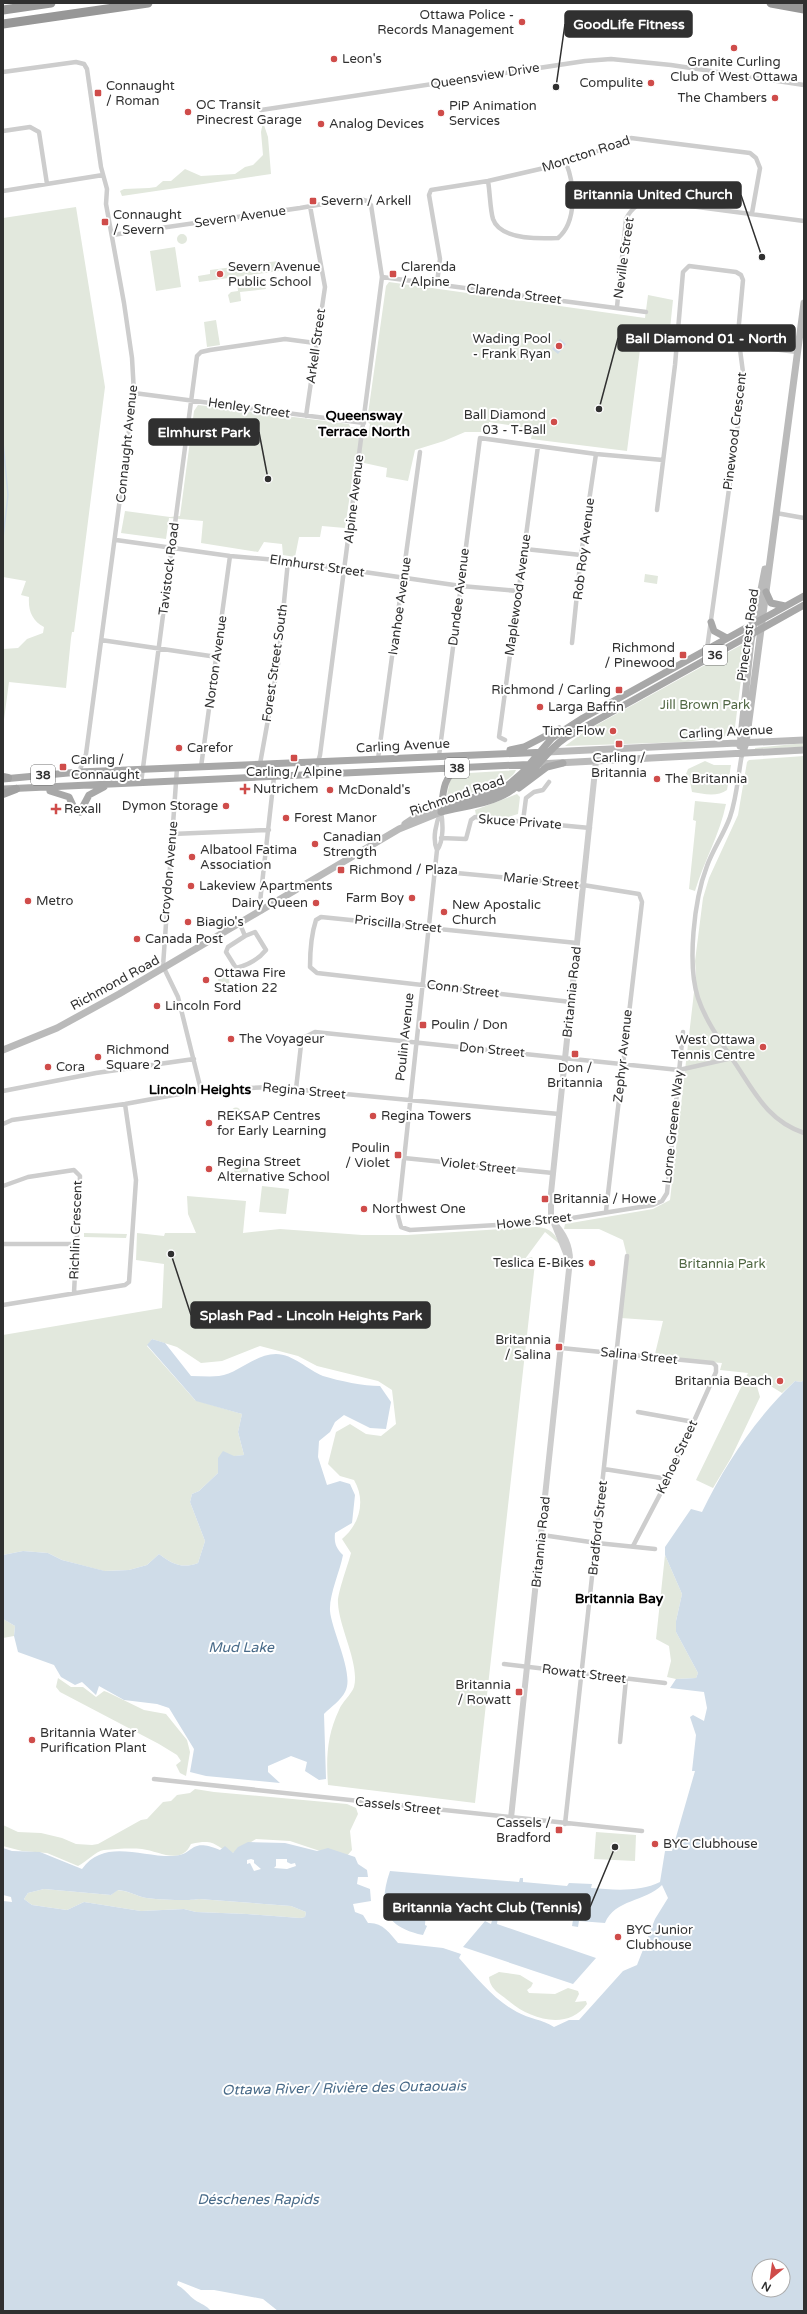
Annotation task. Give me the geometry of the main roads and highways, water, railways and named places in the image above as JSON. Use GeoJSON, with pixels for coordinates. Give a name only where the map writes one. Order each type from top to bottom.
{"type":"FeatureCollection","features":[{"type":"Feature","properties":{"kind":"highway"},"geometry":{"type":"LineString","coordinates":[[3,10],[51,3]]}},
{"type":"Feature","properties":{"kind":"highway"},"geometry":{"type":"LineString","coordinates":[[3,24],[148,3]]}},
{"type":"Feature","properties":{"kind":"highway"},"geometry":{"type":"LineString","coordinates":[[771,3],[804,10]]}},
{"type":"Feature","properties":{"kind":"highway"},"geometry":{"type":"LineString","coordinates":[[3,794],[16,789]]}},
{"type":"Feature","properties":{"kind":"main road","name":"Pinecrest Road"},"geometry":{"type":"LineString","coordinates":[[742,754],[752,635],[758,621],[766,592],[797,352],[803,322],[804,303]]}},
{"type":"Feature","properties":{"kind":"main road","name":"Pinecrest Road"},"geometry":{"type":"LineString","coordinates":[[743,743],[760,630],[758,621],[761,586],[771,547]]}},
{"type":"Feature","properties":{"kind":"main road"},"geometry":{"type":"LineString","coordinates":[[766,592],[771,603],[785,606]]}},
{"type":"Feature","properties":{"kind":"main road","name":"Richmond Road"},"geometry":{"type":"LineString","coordinates":[[3,1050],[57,1028],[164,969],[399,829],[417,815],[497,791],[515,780],[530,765],[538,753],[552,738],[583,718],[804,596]]}},
{"type":"Feature","properties":{"kind":"main road","name":"Richmond Road"},"geometry":{"type":"LineString","coordinates":[[442,808],[490,800],[511,791],[538,764],[547,752],[565,738],[804,605]]}},
{"type":"Feature","properties":{"kind":"main road"},"geometry":{"type":"LineString","coordinates":[[711,622],[717,634],[727,638]]}},
{"type":"Feature","properties":{"kind":"main road"},"geometry":{"type":"LineString","coordinates":[[613,702],[618,708]]}},
{"type":"Feature","properties":{"kind":"main road"},"geometry":{"type":"LineString","coordinates":[[479,754],[524,747],[583,718]]}},
{"type":"Feature","properties":{"kind":"main road","name":"Carling Avenue"},"geometry":{"type":"LineString","coordinates":[[5,778],[79,772],[479,754],[538,753],[804,740]]}},
{"type":"Feature","properties":{"kind":"main road","name":"Carling Avenue"},"geometry":{"type":"LineString","coordinates":[[3,790],[530,765],[804,750]]}},
{"type":"Feature","properties":{"kind":"main road"},"geometry":{"type":"LineString","coordinates":[[511,791],[528,783],[547,768],[563,763]]}},
{"type":"Feature","properties":{"kind":"main road"},"geometry":{"type":"LineString","coordinates":[[445,784],[452,772],[461,768]]}},
{"type":"Feature","properties":{"kind":"main road"},"geometry":{"type":"LineString","coordinates":[[429,769],[440,774],[445,784]]}},
{"type":"Feature","properties":{"kind":"main road","name":"Poulin Avenue"},"geometry":{"type":"LineString","coordinates":[[442,808],[445,784]]}},
{"type":"Feature","properties":{"kind":"main road"},"geometry":{"type":"LineString","coordinates":[[38,788],[67,796],[72,800],[78,811],[92,794],[109,785]]}},
{"type":"Feature","properties":{"kind":"water","name":"Wading Pool - Frank Ryan"},"geometry":{"type":"Polygon","coordinates":[[[560,339],[566,344],[558,354],[552,349],[560,339]]]}},
{"type":"Feature","properties":{"kind":"water","name":"Mud Lake"},"geometry":{"type":"Polygon","coordinates":[[[152,1339],[165,1343],[191,1376],[219,1376],[233,1371],[261,1357],[276,1354],[294,1359],[323,1376],[336,1380],[380,1386],[391,1402],[386,1429],[370,1428],[344,1415],[335,1422],[330,1432],[319,1441],[318,1457],[327,1485],[340,1481],[350,1484],[355,1495],[352,1523],[335,1533],[336,1545],[343,1555],[331,1598],[330,1611],[345,1664],[347,1684],[345,1692],[341,1698],[324,1714],[326,1779],[319,1780],[305,1771],[307,1762],[291,1756],[268,1766],[268,1772],[280,1783],[206,1776],[190,1772],[194,1749],[169,1708],[157,1704],[124,1700],[99,1686],[96,1695],[82,1682],[75,1685],[61,1677],[54,1665],[18,1652],[14,1636],[15,1626],[3,1619],[3,1555],[23,1551],[48,1553],[62,1560],[105,1571],[129,1570],[147,1565],[159,1554],[177,1564],[187,1566],[198,1563],[205,1541],[190,1502],[192,1494],[199,1491],[218,1473],[218,1458],[223,1451],[234,1456],[244,1455],[238,1432],[242,1414],[196,1401],[147,1345],[152,1339]]]}},
{"type":"Feature","properties":{"kind":"water"},"geometry":{"type":"Polygon","coordinates":[[[804,1380],[804,2311],[278,2311],[263,2299],[214,2290],[201,2290],[178,2281],[177,2285],[211,2311],[3,2311],[3,1901],[12,1902],[11,1897],[3,1895],[3,1848],[12,1851],[40,1852],[82,1869],[91,1860],[101,1854],[112,1852],[124,1851],[161,1856],[173,1856],[186,1853],[197,1846],[202,1845],[220,1850],[225,1846],[233,1853],[238,1847],[248,1842],[285,1843],[317,1851],[328,1848],[355,1857],[358,1864],[367,1870],[368,1877],[358,1877],[357,1884],[370,1889],[371,1901],[353,1904],[355,1912],[363,1915],[368,1923],[382,1926],[398,1943],[443,1948],[461,1954],[459,1958],[486,1988],[509,2007],[522,2014],[545,2022],[554,2027],[569,2020],[579,2020],[623,1971],[637,1965],[655,1919],[668,1898],[662,1885],[655,1891],[616,1909],[605,1923],[579,1921],[578,1927],[572,1926],[573,1920],[502,1915],[498,1917],[497,1924],[596,1958],[573,1984],[463,1947],[485,1921],[491,1924],[494,1914],[426,1909],[425,1925],[427,1926],[423,1935],[400,1927],[387,1913],[385,1905],[386,1883],[390,1871],[519,1882],[520,1878],[523,1878],[523,1882],[567,1886],[569,1883],[592,1884],[591,1888],[627,1890],[660,1882],[665,1851],[672,1851],[695,1771],[692,1771],[696,1735],[690,1717],[693,1715],[704,1721],[707,1708],[704,1692],[670,1688],[676,1679],[696,1678],[698,1673],[676,1632],[676,1621],[682,1594],[665,1555],[665,1547],[691,1509],[702,1512],[721,1476],[742,1442],[767,1410],[795,1381],[801,1382],[804,1380]],[[276,1859],[276,1866],[274,1868],[287,1869],[296,1866],[295,1863],[291,1864],[287,1862],[287,1859],[276,1859]],[[247,1860],[247,1864],[250,1863],[254,1871],[261,1869],[254,1863],[254,1860],[247,1860]],[[44,1889],[28,1893],[24,1899],[32,1905],[67,1910],[84,1902],[141,1911],[184,1909],[196,1912],[300,1918],[305,1917],[306,1912],[291,1906],[199,1899],[154,1899],[118,1890],[111,1895],[44,1889]]]}},
{"type":"Feature","properties":{"kind":"waterway"},"geometry":{"type":"LineString","coordinates":[[3,442],[8,495],[3,538]]}},
{"type":"Feature","properties":{"kind":"place","name":"Ottawa Police - Records Management"},"geometry":{"type":"Point","coordinates":[522,22]}},
{"type":"Feature","properties":{"kind":"place","name":"Granite Curling Club of West Ottawa"},"geometry":{"type":"Point","coordinates":[734,48]}},
{"type":"Feature","properties":{"kind":"place","name":"Leon's"},"geometry":{"type":"Point","coordinates":[334,59]}},
{"type":"Feature","properties":{"kind":"place","name":"Compulite"},"geometry":{"type":"Point","coordinates":[651,83]}},
{"type":"Feature","properties":{"kind":"place","name":"GoodLife Fitness"},"geometry":{"type":"Point","coordinates":[556,87]}},
{"type":"Feature","properties":{"kind":"place","name":"Connaught / Roman"},"geometry":{"type":"Point","coordinates":[98,93]}},
{"type":"Feature","properties":{"kind":"place","name":"The Chambers"},"geometry":{"type":"Point","coordinates":[775,98]}},
{"type":"Feature","properties":{"kind":"place","name":"OC Transit Pinecrest Garage"},"geometry":{"type":"Point","coordinates":[188,112]}},
{"type":"Feature","properties":{"kind":"place","name":"PiP Animation Services"},"geometry":{"type":"Point","coordinates":[441,113]}},
{"type":"Feature","properties":{"kind":"place","name":"Analog Devices"},"geometry":{"type":"Point","coordinates":[321,124]}},
{"type":"Feature","properties":{"kind":"place","name":"Severn / Arkell"},"geometry":{"type":"Point","coordinates":[313,201]}},
{"type":"Feature","properties":{"kind":"place","name":"Connaught / Severn"},"geometry":{"type":"Point","coordinates":[105,222]}},
{"type":"Feature","properties":{"kind":"place","name":"Britannia United Church"},"geometry":{"type":"Point","coordinates":[762,257]}},
{"type":"Feature","properties":{"kind":"place","name":"Severn Avenue Public School"},"geometry":{"type":"Point","coordinates":[220,274]}},
{"type":"Feature","properties":{"kind":"place","name":"Clarenda / Alpine"},"geometry":{"type":"Point","coordinates":[393,274]}},
{"type":"Feature","properties":{"kind":"place","name":"Wading Pool - Frank Ryan"},"geometry":{"type":"Point","coordinates":[559,346]}},
{"type":"Feature","properties":{"kind":"place","name":"Ball Diamond 01 - North"},"geometry":{"type":"Point","coordinates":[599,409]}},
{"type":"Feature","properties":{"kind":"place","name":"Ball Diamond 03 - T-Ball"},"geometry":{"type":"Point","coordinates":[554,422]}},
{"type":"Feature","properties":{"kind":"place","name":"Elmhurst Park"},"geometry":{"type":"Point","coordinates":[268,479]}},
{"type":"Feature","properties":{"kind":"place","name":"Richmond / Pinewood"},"geometry":{"type":"Point","coordinates":[683,655]}},
{"type":"Feature","properties":{"kind":"place","name":"Richmond / Carling"},"geometry":{"type":"Point","coordinates":[619,690]}},
{"type":"Feature","properties":{"kind":"place","name":"Larga Baffin"},"geometry":{"type":"Point","coordinates":[540,707]}},
{"type":"Feature","properties":{"kind":"place","name":"Time Flow"},"geometry":{"type":"Point","coordinates":[613,731]}},
{"type":"Feature","properties":{"kind":"place","name":"Carling / Britannia"},"geometry":{"type":"Point","coordinates":[619,744]}},
{"type":"Feature","properties":{"kind":"place","name":"Carefor"},"geometry":{"type":"Point","coordinates":[179,748]}},
{"type":"Feature","properties":{"kind":"place","name":"Carling / Alpine"},"geometry":{"type":"Point","coordinates":[294,758]}},
{"type":"Feature","properties":{"kind":"place","name":"Carling / Connaught"},"geometry":{"type":"Point","coordinates":[63,767]}},
{"type":"Feature","properties":{"kind":"place","name":"The Britannia"},"geometry":{"type":"Point","coordinates":[657,779]}},
{"type":"Feature","properties":{"kind":"place","name":"Nutrichem"},"geometry":{"type":"Point","coordinates":[245,789]}},
{"type":"Feature","properties":{"kind":"place","name":"McDonald's"},"geometry":{"type":"Point","coordinates":[330,790]}},
{"type":"Feature","properties":{"kind":"place","name":"Dymon Storage"},"geometry":{"type":"Point","coordinates":[226,806]}},
{"type":"Feature","properties":{"kind":"place","name":"Rexall"},"geometry":{"type":"Point","coordinates":[56,809]}},
{"type":"Feature","properties":{"kind":"place","name":"Forest Manor"},"geometry":{"type":"Point","coordinates":[286,818]}},
{"type":"Feature","properties":{"kind":"place","name":"Canadian Strength"},"geometry":{"type":"Point","coordinates":[315,844]}},
{"type":"Feature","properties":{"kind":"place","name":"Albatool Fatima Association"},"geometry":{"type":"Point","coordinates":[192,857]}},
{"type":"Feature","properties":{"kind":"place","name":"Richmond / Plaza"},"geometry":{"type":"Point","coordinates":[341,870]}},
{"type":"Feature","properties":{"kind":"place","name":"Lakeview Apartments"},"geometry":{"type":"Point","coordinates":[191,886]}},
{"type":"Feature","properties":{"kind":"place","name":"Farm Boy"},"geometry":{"type":"Point","coordinates":[412,898]}},
{"type":"Feature","properties":{"kind":"place","name":"Metro"},"geometry":{"type":"Point","coordinates":[28,901]}},
{"type":"Feature","properties":{"kind":"place","name":"Dairy Queen"},"geometry":{"type":"Point","coordinates":[316,903]}},
{"type":"Feature","properties":{"kind":"place","name":"New Apostalic Church"},"geometry":{"type":"Point","coordinates":[444,912]}},
{"type":"Feature","properties":{"kind":"place","name":"Biagio's"},"geometry":{"type":"Point","coordinates":[188,922]}},
{"type":"Feature","properties":{"kind":"place","name":"Canada Post"},"geometry":{"type":"Point","coordinates":[137,939]}},
{"type":"Feature","properties":{"kind":"place","name":"Ottawa Fire Station 22"},"geometry":{"type":"Point","coordinates":[206,980]}},
{"type":"Feature","properties":{"kind":"place","name":"Lincoln Ford"},"geometry":{"type":"Point","coordinates":[157,1006]}},
{"type":"Feature","properties":{"kind":"place","name":"Poulin / Don"},"geometry":{"type":"Point","coordinates":[423,1025]}},
{"type":"Feature","properties":{"kind":"place","name":"The Voyageur"},"geometry":{"type":"Point","coordinates":[231,1039]}},
{"type":"Feature","properties":{"kind":"place","name":"West Ottawa Tennis Centre"},"geometry":{"type":"Point","coordinates":[763,1047]}},
{"type":"Feature","properties":{"kind":"place","name":"Don / Britannia"},"geometry":{"type":"Point","coordinates":[575,1054]}},
{"type":"Feature","properties":{"kind":"place","name":"Richmond Square 2"},"geometry":{"type":"Point","coordinates":[98,1057]}},
{"type":"Feature","properties":{"kind":"place","name":"Cora"},"geometry":{"type":"Point","coordinates":[48,1067]}},
{"type":"Feature","properties":{"kind":"place","name":"Regina Towers"},"geometry":{"type":"Point","coordinates":[373,1116]}},
{"type":"Feature","properties":{"kind":"place","name":"REKSAP Centres for Early Learning"},"geometry":{"type":"Point","coordinates":[209,1123]}},
{"type":"Feature","properties":{"kind":"place","name":"Poulin / Violet"},"geometry":{"type":"Point","coordinates":[398,1155]}},
{"type":"Feature","properties":{"kind":"place","name":"Regina Street Alternative School"},"geometry":{"type":"Point","coordinates":[209,1169]}},
{"type":"Feature","properties":{"kind":"place","name":"Britannia / Howe"},"geometry":{"type":"Point","coordinates":[545,1199]}},
{"type":"Feature","properties":{"kind":"place","name":"Northwest One"},"geometry":{"type":"Point","coordinates":[364,1209]}},
{"type":"Feature","properties":{"kind":"place","name":"Splash Pad - Lincoln Heights Park"},"geometry":{"type":"Point","coordinates":[171,1254]}},
{"type":"Feature","properties":{"kind":"place","name":"Teslica E-Bikes"},"geometry":{"type":"Point","coordinates":[592,1263]}},
{"type":"Feature","properties":{"kind":"place","name":"Britannia / Salina"},"geometry":{"type":"Point","coordinates":[559,1347]}},
{"type":"Feature","properties":{"kind":"place","name":"Britannia Beach"},"geometry":{"type":"Point","coordinates":[780,1381]}},
{"type":"Feature","properties":{"kind":"place","name":"Britannia / Rowatt"},"geometry":{"type":"Point","coordinates":[519,1692]}},
{"type":"Feature","properties":{"kind":"place","name":"Britannia Water Purification Plant"},"geometry":{"type":"Point","coordinates":[32,1740]}},
{"type":"Feature","properties":{"kind":"place","name":"Cassels / Bradford"},"geometry":{"type":"Point","coordinates":[559,1830]}},
{"type":"Feature","properties":{"kind":"place","name":"BYC Clubhouse"},"geometry":{"type":"Point","coordinates":[655,1844]}},
{"type":"Feature","properties":{"kind":"place","name":"Britannia Yacht Club (Tennis)"},"geometry":{"type":"Point","coordinates":[615,1847]}},
{"type":"Feature","properties":{"kind":"place","name":"BYC Junior Clubhouse"},"geometry":{"type":"Point","coordinates":[618,1937]}},
{"type":"Feature","properties":{"kind":"district","name":"Queensway Terrace North"},"geometry":{"type":"Point","coordinates":[364,424]}},
{"type":"Feature","properties":{"kind":"district","name":"Lincoln Heights"},"geometry":{"type":"Point","coordinates":[200,1089]}},
{"type":"Feature","properties":{"kind":"district","name":"Britannia Bay"},"geometry":{"type":"Point","coordinates":[619,1598]}},
{"type":"Feature","properties":{"kind":"park label","name":"Jill Brown Park"},"geometry":{"type":"Point","coordinates":[705,705]}},
{"type":"Feature","properties":{"kind":"park label","name":"Britannia Park"},"geometry":{"type":"Point","coordinates":[722,1264]}},
{"type":"Feature","properties":{"kind":"water label","name":"Ottawa River / Rivière des Outaouais"},"geometry":{"type":"Point","coordinates":[344,2088]}},
{"type":"Feature","properties":{"kind":"water label","name":"Déschenes Rapids"},"geometry":{"type":"Point","coordinates":[258,2199]}}]}
